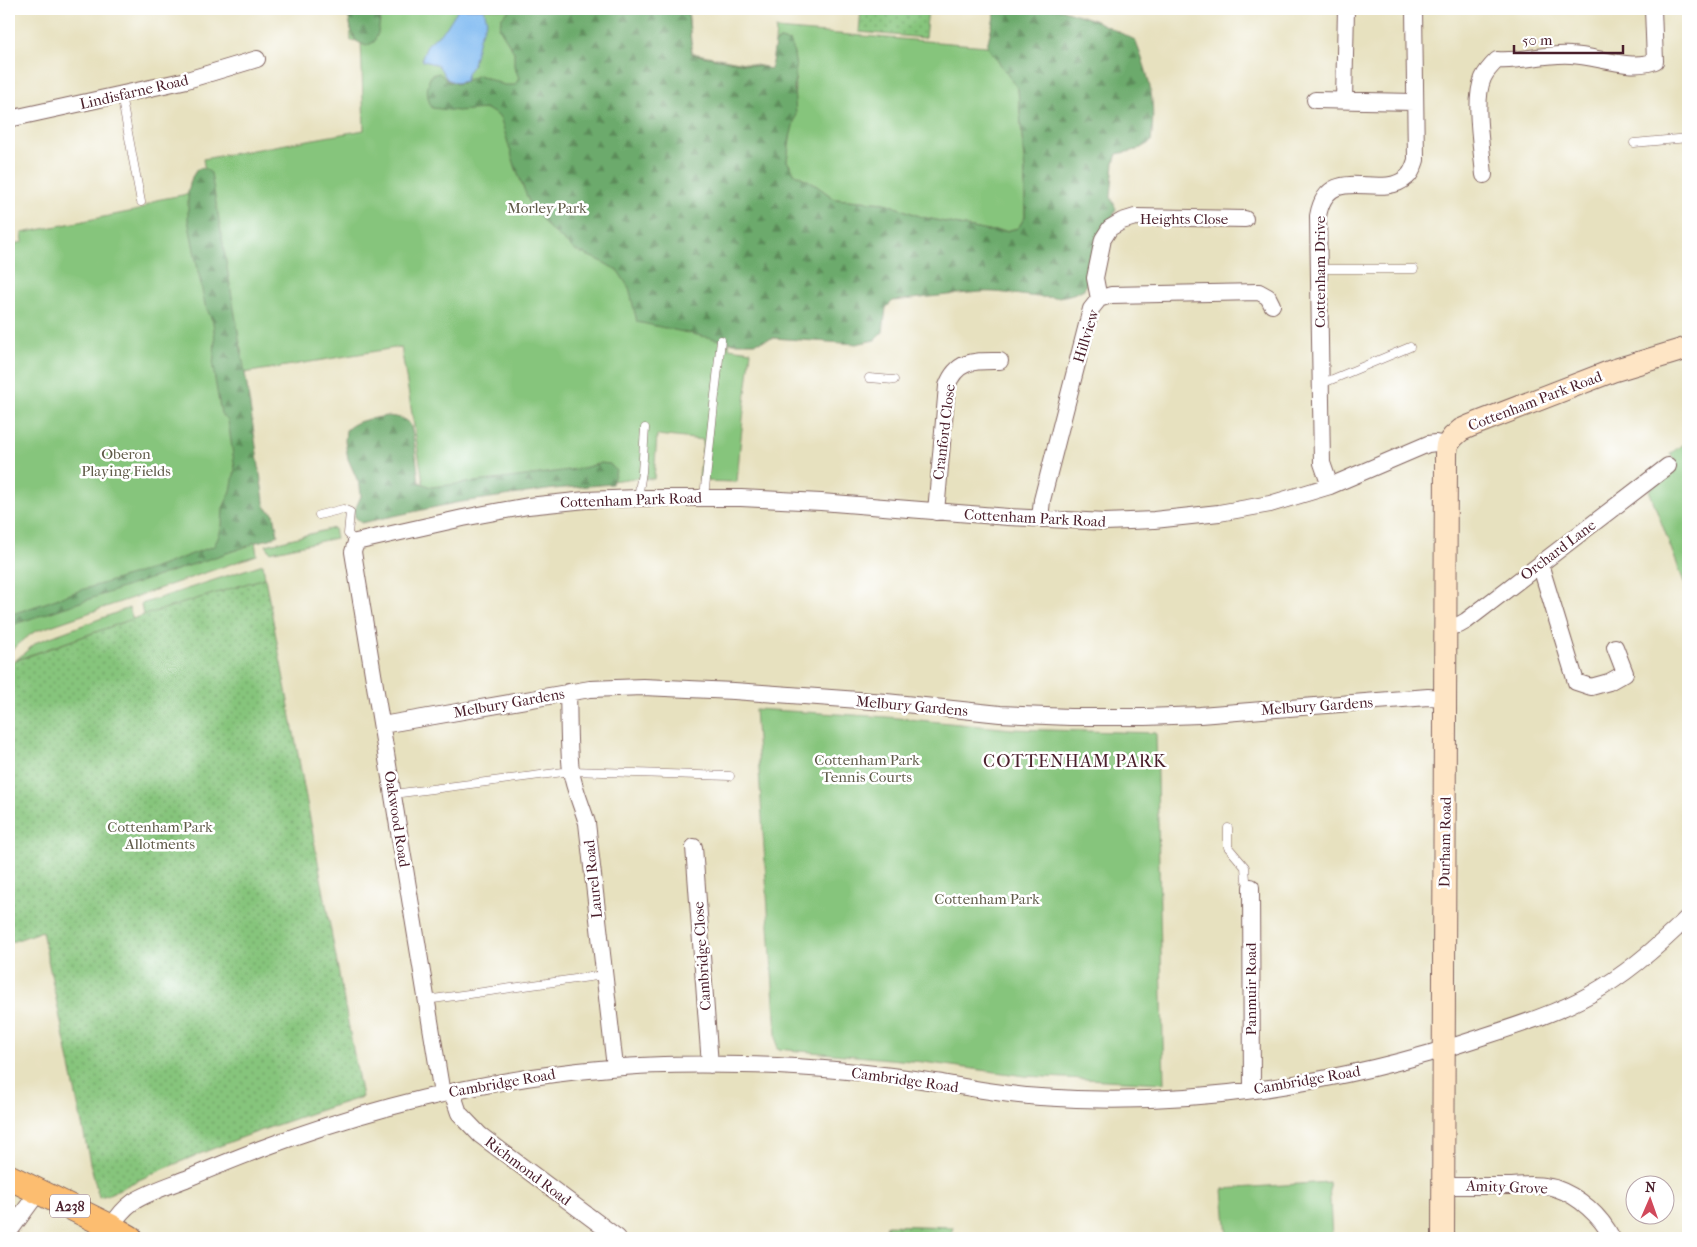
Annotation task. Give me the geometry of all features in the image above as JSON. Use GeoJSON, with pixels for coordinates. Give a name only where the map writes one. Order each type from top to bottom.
{"type":"FeatureCollection","features":[{"type":"Feature","properties":{"kind":"main road","name":"Cottenham Park Road"},"geometry":{"type":"LineString","coordinates":[[1448,445],[1461,430],[1470,426],[1612,371],[1688,348]]}},
{"type":"Feature","properties":{"kind":"main road","name":"Durham Road"},"geometry":{"type":"LineString","coordinates":[[1443,1238],[1445,626],[1448,445]]}},
{"type":"Feature","properties":{"kind":"main road","name":"A238"},"geometry":{"type":"LineString","coordinates":[[9,1177],[120,1233]]}},
{"type":"Feature","properties":{"kind":"street"},"geometry":{"type":"LineString","coordinates":[[1344,100],[1346,9]]}},
{"type":"Feature","properties":{"kind":"street","name":"Cottenham Drive"},"geometry":{"type":"LineString","coordinates":[[1330,486],[1322,463],[1318,216],[1320,205],[1333,190],[1343,185],[1388,185],[1398,183],[1407,177],[1413,168],[1416,160],[1414,9]]}},
{"type":"Feature","properties":{"kind":"street"},"geometry":{"type":"LineString","coordinates":[[1484,175],[1478,108],[1479,92],[1483,79],[1497,60],[1513,60],[1547,55],[1572,55],[1646,64],[1655,61],[1653,9]]}},
{"type":"Feature","properties":{"kind":"street","name":"Lindisfarne Road"},"geometry":{"type":"LineString","coordinates":[[9,119],[187,80],[257,58]]}},
{"type":"Feature","properties":{"kind":"street"},"geometry":{"type":"LineString","coordinates":[[1315,100],[1415,102]]}},
{"type":"Feature","properties":{"kind":"street","name":"Heights Close"},"geometry":{"type":"LineString","coordinates":[[1099,299],[1095,278],[1104,240],[1110,228],[1122,221],[1136,218],[1244,219]]}},
{"type":"Feature","properties":{"kind":"street","name":"Hillview"},"geometry":{"type":"LineString","coordinates":[[1040,519],[1042,500],[1091,309],[1099,299],[1110,295],[1259,292],[1268,297],[1272,305]]}},
{"type":"Feature","properties":{"kind":"street","name":"Cranford Close"},"geometry":{"type":"LineString","coordinates":[[936,512],[947,386],[950,378],[956,370],[973,361],[1000,361]]}},
{"type":"Feature","properties":{"kind":"street","name":"Cottenham Park Road"},"geometry":{"type":"LineString","coordinates":[[355,543],[454,520],[528,506],[586,500],[638,498],[704,497],[811,502],[1105,522],[1154,520],[1219,513],[1270,504],[1330,486],[1428,444],[1448,445]]}},
{"type":"Feature","properties":{"kind":"street","name":"Orchard Lane"},"geometry":{"type":"LineString","coordinates":[[1445,626],[1459,625],[1466,621],[1668,466]]}},
{"type":"Feature","properties":{"kind":"street","name":"Oakwood Road"},"geometry":{"type":"LineString","coordinates":[[355,543],[353,552],[426,1000],[447,1093]]}},
{"type":"Feature","properties":{"kind":"street"},"geometry":{"type":"LineString","coordinates":[[1540,564],[1576,682],[1591,687],[1610,682],[1626,673],[1615,647]]}},
{"type":"Feature","properties":{"kind":"street","name":"Melbury Gardens"},"geometry":{"type":"LineString","coordinates":[[382,725],[568,692],[590,689],[652,687],[876,702],[1000,714],[1089,717],[1200,715],[1419,698],[1446,698]]}},
{"type":"Feature","properties":{"kind":"street","name":"Laurel Road"},"geometry":{"type":"LineString","coordinates":[[568,692],[571,771],[587,823],[615,1067]]}},
{"type":"Feature","properties":{"kind":"street","name":"Cambridge Close"},"geometry":{"type":"LineString","coordinates":[[694,847],[710,1065]]}},
{"type":"Feature","properties":{"kind":"street","name":"Panmuir Road"},"geometry":{"type":"LineString","coordinates":[[1251,887],[1252,1090]]}},
{"type":"Feature","properties":{"kind":"street","name":"Cambridge Road"},"geometry":{"type":"LineString","coordinates":[[120,1233],[121,1212],[134,1202],[221,1164],[318,1128],[447,1093],[530,1077],[615,1067],[780,1066],[909,1079],[1002,1094],[1086,1100],[1210,1095],[1333,1077],[1443,1050],[1529,1021],[1589,995],[1618,977],[1665,940],[1688,917]]}},
{"type":"Feature","properties":{"kind":"street","name":"Richmond Road"},"geometry":{"type":"LineString","coordinates":[[447,1093],[459,1113],[480,1135],[618,1238]]}},
{"type":"Feature","properties":{"kind":"street","name":"Amity Grove"},"geometry":{"type":"LineString","coordinates":[[1442,1186],[1531,1185],[1554,1188],[1573,1197],[1588,1208],[1602,1222],[1612,1238]]}},
{"type":"Feature","properties":{"kind":"street"},"geometry":{"type":"LineString","coordinates":[[9,1232],[39,1191]]}},
{"type":"Feature","properties":{"kind":"lane"},"geometry":{"type":"LineString","coordinates":[[121,95],[141,202]]}},
{"type":"Feature","properties":{"kind":"lane"},"geometry":{"type":"LineString","coordinates":[[1634,143],[1688,138]]}},
{"type":"Feature","properties":{"kind":"lane"},"geometry":{"type":"LineString","coordinates":[[1319,269],[1414,268]]}},
{"type":"Feature","properties":{"kind":"lane"},"geometry":{"type":"LineString","coordinates":[[704,497],[721,340]]}},
{"type":"Feature","properties":{"kind":"lane"},"geometry":{"type":"LineString","coordinates":[[1321,384],[1410,347]]}},
{"type":"Feature","properties":{"kind":"lane"},"geometry":{"type":"LineString","coordinates":[[869,378],[894,380]]}},
{"type":"Feature","properties":{"kind":"lane"},"geometry":{"type":"LineString","coordinates":[[638,498],[645,428]]}},
{"type":"Feature","properties":{"kind":"lane"},"geometry":{"type":"LineString","coordinates":[[320,515],[343,509],[350,512],[348,534],[355,543]]}},
{"type":"Feature","properties":{"kind":"lane"},"geometry":{"type":"LineString","coordinates":[[393,794],[571,771],[730,776]]}},
{"type":"Feature","properties":{"kind":"lane"},"geometry":{"type":"LineString","coordinates":[[1228,828],[1228,847],[1245,867],[1246,880],[1251,887]]}},
{"type":"Feature","properties":{"kind":"lane"},"geometry":{"type":"LineString","coordinates":[[426,1000],[604,975]]}},
{"type":"Feature","properties":{"kind":"green space"},"geometry":{"type":"Polygon","coordinates":[[[347,9],[382,9],[378,33],[374,42],[366,46],[356,41],[351,29],[347,9]]]}},
{"type":"Feature","properties":{"kind":"green space","name":"Morley Park"},"geometry":{"type":"Polygon","coordinates":[[[350,9],[688,9],[692,53],[766,67],[729,348],[751,351],[737,482],[699,481],[703,440],[657,435],[654,479],[636,478],[577,485],[427,506],[401,347],[238,374],[203,159],[364,130],[361,40],[351,41],[350,9]]]}},
{"type":"Feature","properties":{"kind":"green space"},"geometry":{"type":"Polygon","coordinates":[[[511,9],[641,9],[651,14],[671,9],[678,10],[688,14],[692,54],[771,69],[775,43],[780,40],[790,42],[793,48],[796,68],[794,89],[796,114],[787,161],[795,174],[811,182],[835,199],[885,203],[922,217],[987,231],[1006,231],[1018,228],[1025,217],[1025,172],[1018,89],[987,46],[996,9],[1061,9],[1094,20],[1135,40],[1145,66],[1152,102],[1151,142],[1137,150],[1117,154],[1114,163],[1111,197],[1116,209],[1084,289],[1060,297],[981,292],[893,301],[886,308],[883,332],[875,340],[856,344],[773,338],[755,343],[734,343],[637,322],[629,288],[618,271],[601,261],[576,251],[549,228],[529,202],[516,169],[500,117],[487,109],[457,111],[432,108],[427,92],[431,75],[439,73],[448,81],[458,84],[479,75],[504,85],[515,85],[519,78],[514,66],[514,52],[499,28],[502,17],[511,9]]]}},
{"type":"Feature","properties":{"kind":"green space"},"geometry":{"type":"Polygon","coordinates":[[[861,9],[928,9],[925,38],[859,32],[861,9]]]}},
{"type":"Feature","properties":{"kind":"green space"},"geometry":{"type":"Polygon","coordinates":[[[776,29],[987,46],[1018,89],[1025,172],[1025,217],[1018,228],[1006,231],[987,231],[922,217],[885,203],[835,199],[811,182],[795,174],[787,161],[794,100],[795,67],[790,42],[780,40],[775,43],[776,29]]]}},
{"type":"Feature","properties":{"kind":"green space"},"geometry":{"type":"Polygon","coordinates":[[[204,168],[211,173],[246,379],[265,507],[274,514],[278,535],[9,626],[9,615],[81,590],[158,567],[214,546],[218,538],[222,526],[223,508],[231,491],[235,469],[228,421],[221,414],[213,368],[215,340],[213,322],[205,305],[188,220],[188,191],[192,177],[197,169],[204,168]]]}},
{"type":"Feature","properties":{"kind":"green space","name":"Oberon Playing Fields"},"geometry":{"type":"Polygon","coordinates":[[[203,191],[257,555],[36,631],[9,652],[9,245],[23,242],[22,233],[139,210],[156,200],[203,191]]]}},
{"type":"Feature","properties":{"kind":"green space"},"geometry":{"type":"Polygon","coordinates":[[[387,416],[402,418],[409,423],[414,442],[419,482],[431,487],[583,468],[601,463],[610,464],[616,471],[612,484],[554,489],[455,503],[361,523],[355,517],[354,512],[361,496],[360,486],[348,459],[345,441],[346,430],[360,422],[387,416]]]}},
{"type":"Feature","properties":{"kind":"green space"},"geometry":{"type":"Polygon","coordinates":[[[1688,440],[1688,593],[1649,490],[1678,466],[1670,454],[1688,440]]]}},
{"type":"Feature","properties":{"kind":"green space"},"geometry":{"type":"Polygon","coordinates":[[[334,528],[336,538],[270,552],[266,545],[334,528]]]}},
{"type":"Feature","properties":{"kind":"green space"},"geometry":{"type":"Polygon","coordinates":[[[263,564],[265,578],[143,616],[141,604],[263,564]]]}},
{"type":"Feature","properties":{"kind":"green space","name":"Cottenham Park Allotments"},"geometry":{"type":"Polygon","coordinates":[[[265,578],[362,1097],[232,1141],[99,1197],[90,1163],[42,931],[9,943],[9,663],[138,617],[265,578]]]}},
{"type":"Feature","properties":{"kind":"green space"},"geometry":{"type":"Polygon","coordinates":[[[129,608],[133,619],[16,660],[37,642],[129,608]]]}},
{"type":"Feature","properties":{"kind":"green space","name":"Cottenham Park"},"geometry":{"type":"Polygon","coordinates":[[[755,709],[887,717],[1012,729],[1156,733],[1164,1083],[1025,1076],[923,1062],[777,1049],[755,709]]]}},
{"type":"Feature","properties":{"kind":"green space"},"geometry":{"type":"Polygon","coordinates":[[[1329,1182],[1332,1238],[1227,1238],[1223,1189],[1329,1182]]]}},
{"type":"Feature","properties":{"kind":"green space"},"geometry":{"type":"Polygon","coordinates":[[[887,1225],[953,1227],[950,1238],[884,1238],[887,1225]]]}},
{"type":"Feature","properties":{"kind":"water"},"geometry":{"type":"Polygon","coordinates":[[[458,9],[484,9],[487,21],[479,38],[473,65],[465,81],[456,83],[447,79],[438,65],[423,61],[422,57],[428,44],[446,28],[458,9]]]}},
{"type":"Feature","properties":{"kind":"district","name":"COTTENHAM PARK"},"geometry":{"type":"Point","coordinates":[1075,761]}},
{"type":"Feature","properties":{"kind":"park label","name":"Cottenham Park Tennis Courts"},"geometry":{"type":"Point","coordinates":[867,768]}}]}
